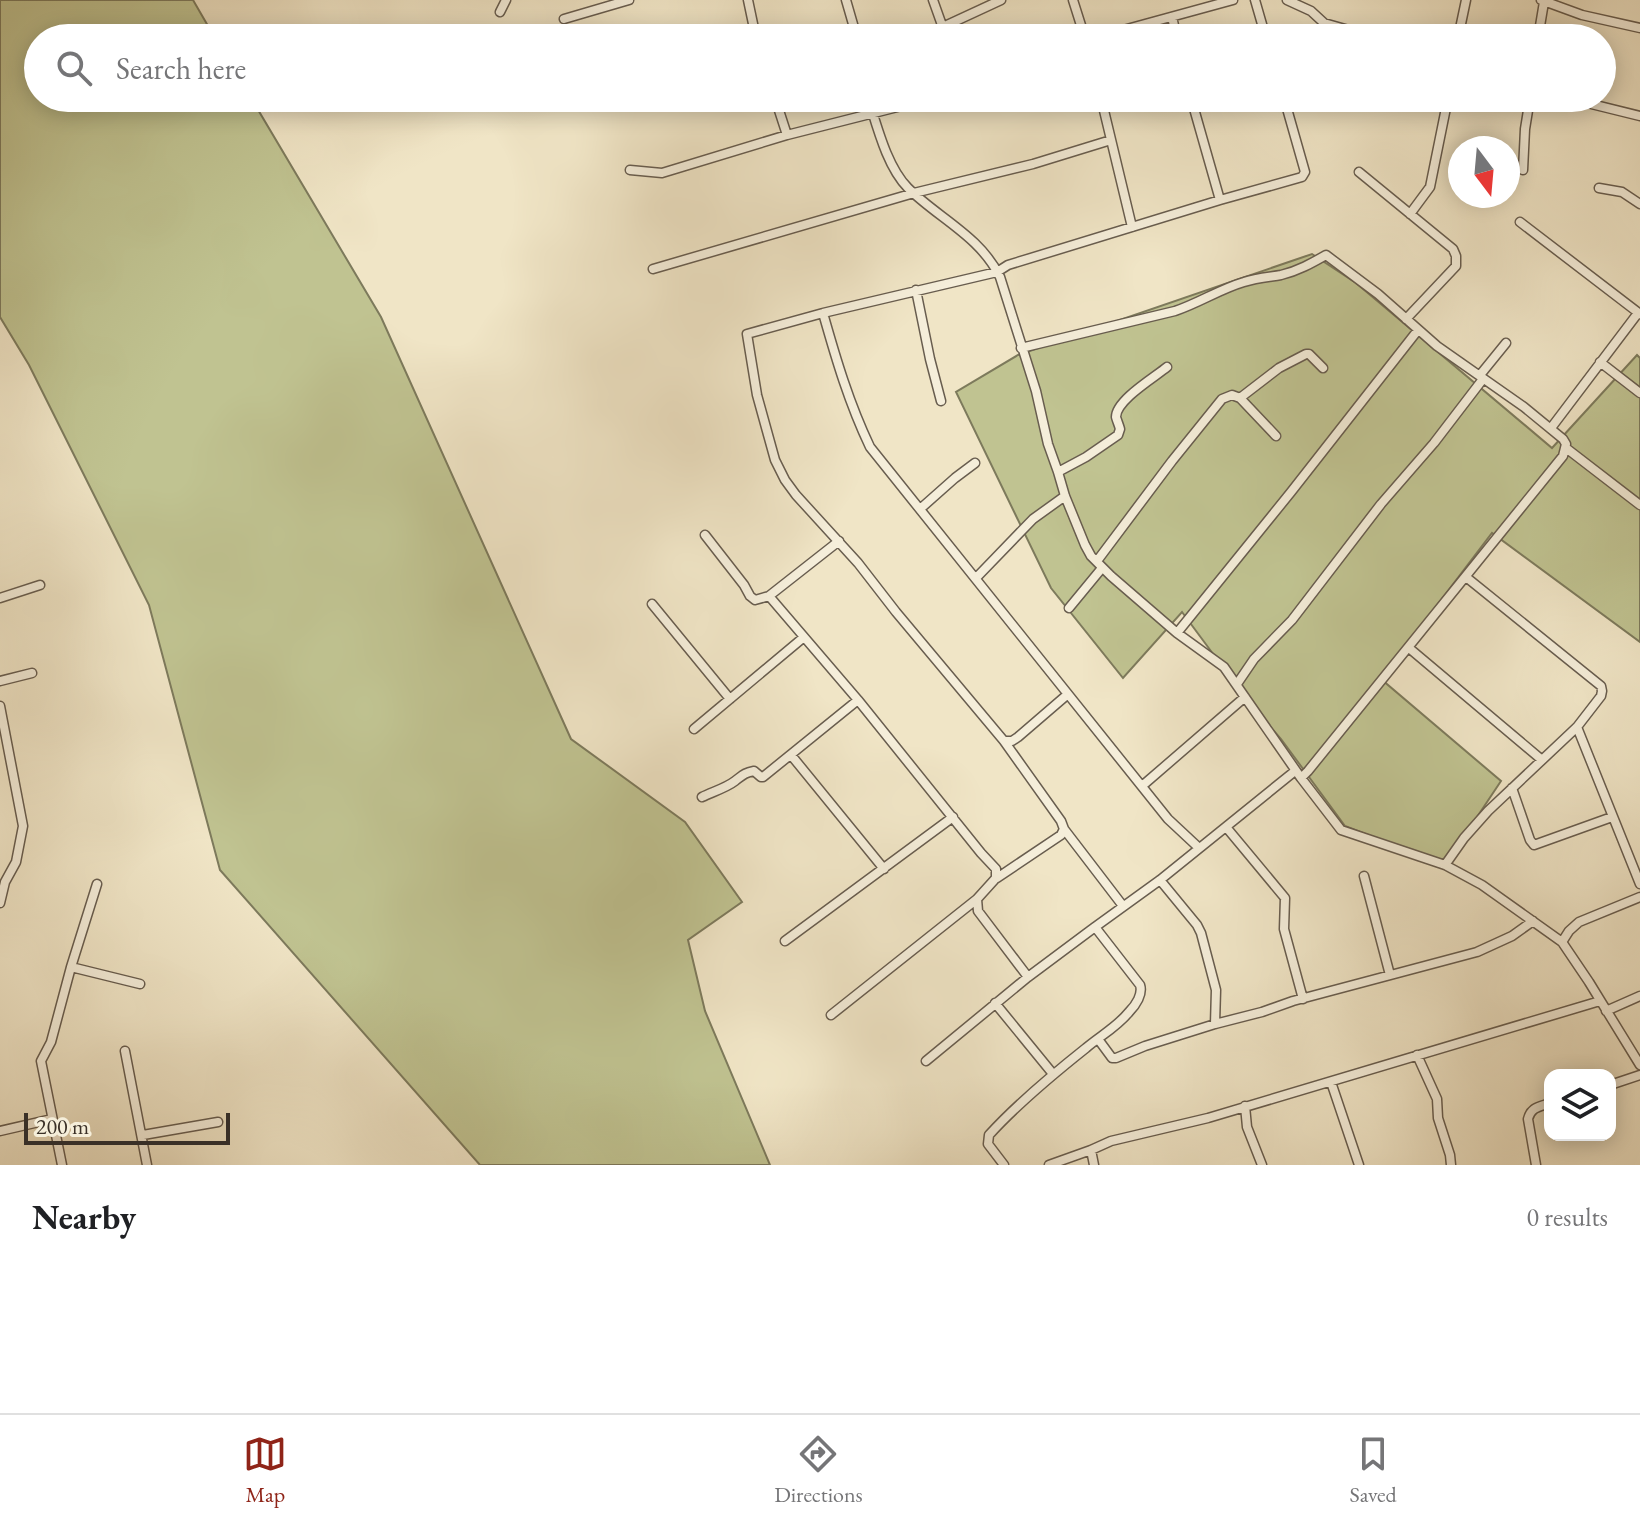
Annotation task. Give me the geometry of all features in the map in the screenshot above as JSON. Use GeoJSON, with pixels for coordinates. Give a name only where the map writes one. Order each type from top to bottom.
{"type":"FeatureCollection","features":[{"type":"Feature","properties":{"kind":"street"},"geometry":{"type":"LineString","coordinates":[[500,12],[506,0]]}},
{"type":"Feature","properties":{"kind":"street"},"geometry":{"type":"LineString","coordinates":[[564,19],[629,0]]}},
{"type":"Feature","properties":{"kind":"street"},"geometry":{"type":"LineString","coordinates":[[748,0],[753,24]]}},
{"type":"Feature","properties":{"kind":"street"},"geometry":{"type":"LineString","coordinates":[[846,0],[853,24]]}},
{"type":"Feature","properties":{"kind":"street"},"geometry":{"type":"LineString","coordinates":[[933,0],[942,24]]}},
{"type":"Feature","properties":{"kind":"street"},"geometry":{"type":"LineString","coordinates":[[951,24],[1001,0]]}},
{"type":"Feature","properties":{"kind":"street"},"geometry":{"type":"LineString","coordinates":[[1073,0],[1081,24]]}},
{"type":"Feature","properties":{"kind":"street"},"geometry":{"type":"LineString","coordinates":[[1143,24],[1233,0]]}},
{"type":"Feature","properties":{"kind":"street"},"geometry":{"type":"LineString","coordinates":[[1255,0],[1262,24]]}},
{"type":"Feature","properties":{"kind":"street"},"geometry":{"type":"LineString","coordinates":[[1287,0],[1311,11],[1328,24]]}},
{"type":"Feature","properties":{"kind":"street"},"geometry":{"type":"LineString","coordinates":[[1461,24],[1466,0]]}},
{"type":"Feature","properties":{"kind":"street"},"geometry":{"type":"LineString","coordinates":[[1540,24],[1542,1],[1582,15],[1640,28]]}},
{"type":"Feature","properties":{"kind":"street"},"geometry":{"type":"LineString","coordinates":[[1172,17],[1174,24]]}},
{"type":"Feature","properties":{"kind":"street"},"geometry":{"type":"LineString","coordinates":[[1616,110],[1640,116]]}},
{"type":"Feature","properties":{"kind":"street"},"geometry":{"type":"LineString","coordinates":[[780,112],[787,135]]}},
{"type":"Feature","properties":{"kind":"street"},"geometry":{"type":"LineString","coordinates":[[630,170],[662,173],[787,135],[877,112]]}},
{"type":"Feature","properties":{"kind":"street"},"geometry":{"type":"LineString","coordinates":[[1104,112],[1132,227]]}},
{"type":"Feature","properties":{"kind":"street"},"geometry":{"type":"LineString","coordinates":[[1195,112],[1220,200]]}},
{"type":"Feature","properties":{"kind":"street"},"geometry":{"type":"LineString","coordinates":[[1123,906],[1064,829],[1004,741],[785,480],[775,460],[757,395],[746,338],[749,332],[997,272],[1008,265],[1302,177],[1305,175],[1288,112]]}},
{"type":"Feature","properties":{"kind":"street"},"geometry":{"type":"LineString","coordinates":[[1410,214],[1430,187],[1445,112]]}},
{"type":"Feature","properties":{"kind":"street"},"geometry":{"type":"LineString","coordinates":[[1523,170],[1528,112]]}},
{"type":"Feature","properties":{"kind":"street"},"geometry":{"type":"LineString","coordinates":[[873,113],[897,174],[914,193],[973,240],[997,272],[1036,391],[1048,444],[1065,496],[1085,545],[1100,565],[1177,633],[1224,667],[1298,774],[1344,832],[1445,865],[1482,885],[1562,942],[1640,1065]]}},
{"type":"Feature","properties":{"kind":"street"},"geometry":{"type":"LineString","coordinates":[[653,269],[1111,140]]}},
{"type":"Feature","properties":{"kind":"street"},"geometry":{"type":"LineString","coordinates":[[1359,172],[1453,249],[1457,261],[1456,266],[1406,319]]}},
{"type":"Feature","properties":{"kind":"street"},"geometry":{"type":"LineString","coordinates":[[1599,188],[1622,192],[1640,204]]}},
{"type":"Feature","properties":{"kind":"street"},"geometry":{"type":"LineString","coordinates":[[1520,222],[1639,313],[1551,428]]}},
{"type":"Feature","properties":{"kind":"street"},"geometry":{"type":"LineString","coordinates":[[926,1061],[1028,977],[1317,761],[1535,492],[1566,448],[1563,439],[1551,428],[1437,346],[1378,294],[1326,255],[1284,274],[1248,280],[1221,290],[1175,311],[1021,348]]}},
{"type":"Feature","properties":{"kind":"street"},"geometry":{"type":"LineString","coordinates":[[916,290],[941,401]]}},
{"type":"Feature","properties":{"kind":"street"},"geometry":{"type":"LineString","coordinates":[[823,313],[838,367],[870,447],[1168,819],[1198,847]]}},
{"type":"Feature","properties":{"kind":"street"},"geometry":{"type":"LineString","coordinates":[[1177,633],[1418,330]]}},
{"type":"Feature","properties":{"kind":"street"},"geometry":{"type":"LineString","coordinates":[[1237,684],[1254,659],[1292,620],[1381,504],[1434,443],[1506,343]]}},
{"type":"Feature","properties":{"kind":"street"},"geometry":{"type":"LineString","coordinates":[[1240,398],[1279,368],[1306,354],[1323,368]]}},
{"type":"Feature","properties":{"kind":"street"},"geometry":{"type":"LineString","coordinates":[[1600,362],[1640,393]]}},
{"type":"Feature","properties":{"kind":"street"},"geometry":{"type":"LineString","coordinates":[[1058,472],[1118,435],[1120,429],[1116,417],[1119,408],[1135,391],[1167,367]]}},
{"type":"Feature","properties":{"kind":"street"},"geometry":{"type":"LineString","coordinates":[[1069,608],[1172,461],[1222,399],[1232,395],[1240,398],[1276,436]]}},
{"type":"Feature","properties":{"kind":"street"},"geometry":{"type":"LineString","coordinates":[[1566,448],[1640,505]]}},
{"type":"Feature","properties":{"kind":"street"},"geometry":{"type":"LineString","coordinates":[[920,509],[975,463]]}},
{"type":"Feature","properties":{"kind":"street"},"geometry":{"type":"LineString","coordinates":[[976,578],[1033,519],[1065,496]]}},
{"type":"Feature","properties":{"kind":"street"},"geometry":{"type":"LineString","coordinates":[[705,535],[755,600],[769,596],[839,541]]}},
{"type":"Feature","properties":{"kind":"street"},"geometry":{"type":"LineString","coordinates":[[1445,865],[1488,811],[1577,727],[1602,691],[1601,686],[1466,577]]}},
{"type":"Feature","properties":{"kind":"street"},"geometry":{"type":"LineString","coordinates":[[0,598],[40,585]]}},
{"type":"Feature","properties":{"kind":"street"},"geometry":{"type":"LineString","coordinates":[[769,596],[996,869],[996,878]]}},
{"type":"Feature","properties":{"kind":"street"},"geometry":{"type":"LineString","coordinates":[[652,604],[730,699]]}},
{"type":"Feature","properties":{"kind":"street"},"geometry":{"type":"LineString","coordinates":[[694,729],[804,637]]}},
{"type":"Feature","properties":{"kind":"street"},"geometry":{"type":"LineString","coordinates":[[1409,648],[1542,760]]}},
{"type":"Feature","properties":{"kind":"street"},"geometry":{"type":"LineString","coordinates":[[0,681],[32,673]]}},
{"type":"Feature","properties":{"kind":"street"},"geometry":{"type":"LineString","coordinates":[[1004,741],[1018,737],[1068,694]]}},
{"type":"Feature","properties":{"kind":"street"},"geometry":{"type":"LineString","coordinates":[[1142,786],[1245,697]]}},
{"type":"Feature","properties":{"kind":"street"},"geometry":{"type":"LineString","coordinates":[[702,797],[736,781],[749,771],[763,777],[858,700]]}},
{"type":"Feature","properties":{"kind":"street"},"geometry":{"type":"LineString","coordinates":[[0,706],[23,826],[16,862],[2,882],[0,903]]}},
{"type":"Feature","properties":{"kind":"street"},"geometry":{"type":"LineString","coordinates":[[1577,727],[1640,884]]}},
{"type":"Feature","properties":{"kind":"street"},"geometry":{"type":"LineString","coordinates":[[791,755],[884,869]]}},
{"type":"Feature","properties":{"kind":"street"},"geometry":{"type":"LineString","coordinates":[[1512,788],[1534,845],[1612,817]]}},
{"type":"Feature","properties":{"kind":"street"},"geometry":{"type":"LineString","coordinates":[[785,941],[953,817]]}},
{"type":"Feature","properties":{"kind":"street"},"geometry":{"type":"LineString","coordinates":[[1226,827],[1284,896],[1285,935],[1303,999]]}},
{"type":"Feature","properties":{"kind":"street"},"geometry":{"type":"LineString","coordinates":[[831,1015],[977,899],[996,878],[1061,835],[1064,829]]}},
{"type":"Feature","properties":{"kind":"street"},"geometry":{"type":"LineString","coordinates":[[1364,876],[1390,975]]}},
{"type":"Feature","properties":{"kind":"street"},"geometry":{"type":"LineString","coordinates":[[1160,880],[1201,933],[1216,990],[1215,1024]]}},
{"type":"Feature","properties":{"kind":"street"},"geometry":{"type":"LineString","coordinates":[[62,1165],[41,1061],[51,1042],[97,884]]}},
{"type":"Feature","properties":{"kind":"street"},"geometry":{"type":"LineString","coordinates":[[1562,942],[1579,922],[1640,897]]}},
{"type":"Feature","properties":{"kind":"street"},"geometry":{"type":"LineString","coordinates":[[977,899],[978,911],[1028,977]]}},
{"type":"Feature","properties":{"kind":"street"},"geometry":{"type":"LineString","coordinates":[[1098,1039],[1112,1058],[1116,1058],[1215,1024],[1493,946],[1533,921]]}},
{"type":"Feature","properties":{"kind":"street"},"geometry":{"type":"LineString","coordinates":[[1004,1165],[988,1144],[989,1135],[1053,1074],[1131,1011],[1142,989],[1095,927]]}},
{"type":"Feature","properties":{"kind":"street"},"geometry":{"type":"LineString","coordinates":[[71,967],[140,984]]}},
{"type":"Feature","properties":{"kind":"street"},"geometry":{"type":"LineString","coordinates":[[1606,1011],[1640,996]]}},
{"type":"Feature","properties":{"kind":"street"},"geometry":{"type":"LineString","coordinates":[[1049,1165],[1111,1141],[1208,1118],[1600,1001]]}},
{"type":"Feature","properties":{"kind":"street"},"geometry":{"type":"LineString","coordinates":[[995,1003],[1053,1074]]}},
{"type":"Feature","properties":{"kind":"street"},"geometry":{"type":"LineString","coordinates":[[125,1051],[147,1165]]}},
{"type":"Feature","properties":{"kind":"street"},"geometry":{"type":"LineString","coordinates":[[1417,1055],[1436,1094],[1438,1118],[1451,1165]]}},
{"type":"Feature","properties":{"kind":"street"},"geometry":{"type":"LineString","coordinates":[[1616,1083],[1640,1075]]}},
{"type":"Feature","properties":{"kind":"street"},"geometry":{"type":"LineString","coordinates":[[1331,1082],[1359,1165]]}},
{"type":"Feature","properties":{"kind":"street"},"geometry":{"type":"LineString","coordinates":[[1536,1165],[1528,1119],[1530,1112],[1544,1105]]}},
{"type":"Feature","properties":{"kind":"street"},"geometry":{"type":"LineString","coordinates":[[1245,1106],[1247,1127],[1262,1165]]}},
{"type":"Feature","properties":{"kind":"street"},"geometry":{"type":"LineString","coordinates":[[0,1131],[52,1119]]}},
{"type":"Feature","properties":{"kind":"street"},"geometry":{"type":"LineString","coordinates":[[143,1135],[218,1122]]}},
{"type":"Feature","properties":{"kind":"street"},"geometry":{"type":"LineString","coordinates":[[1091,1150],[1094,1165]]}},
{"type":"Feature","properties":{"kind":"green space"},"geometry":{"type":"Polygon","coordinates":[[[0,0],[193,0],[207,24],[24,24],[24,112],[259,112],[381,317],[571,739],[685,822],[742,902],[688,940],[705,1011],[770,1165],[480,1165],[220,870],[149,605],[29,365],[0,317],[0,0]]]}},
{"type":"Feature","properties":{"kind":"green space"},"geometry":{"type":"Polygon","coordinates":[[[1312,254],[1356,283],[1552,448],[1637,355],[1640,358],[1640,642],[1492,533],[1381,679],[1501,781],[1445,865],[1345,826],[1182,612],[1123,678],[1051,588],[956,392],[1018,355],[1312,254]]]}}]}
